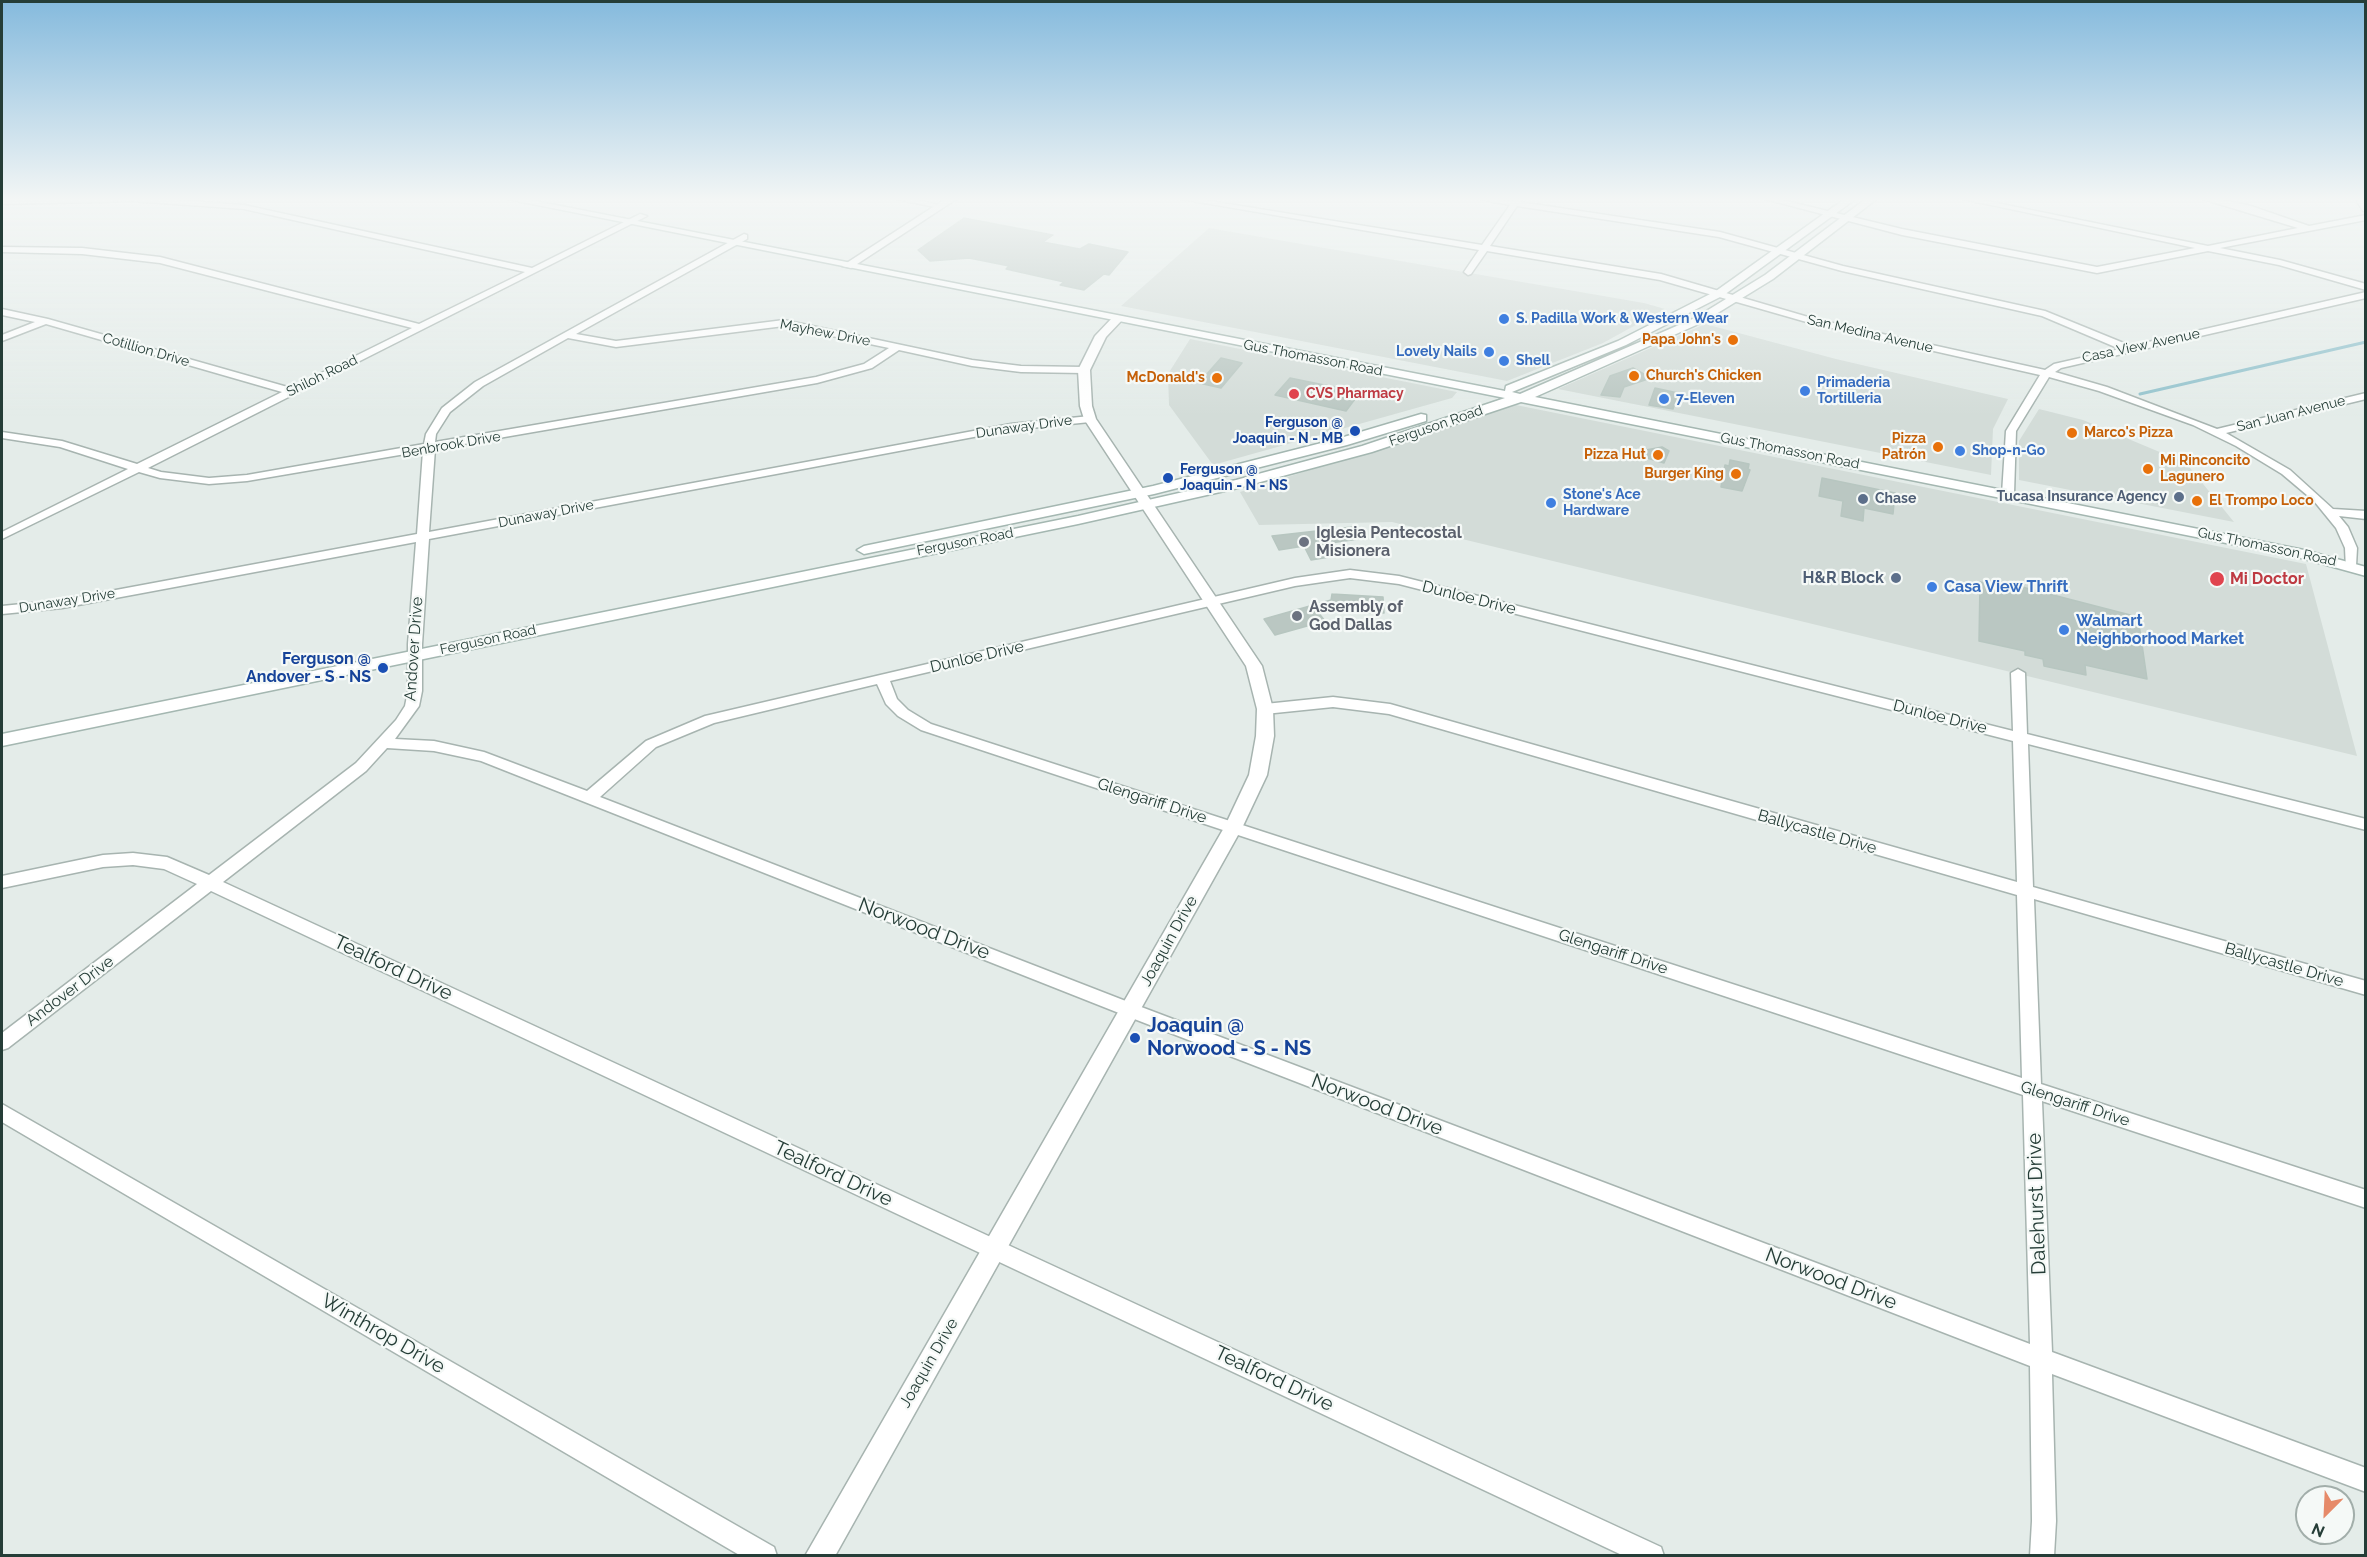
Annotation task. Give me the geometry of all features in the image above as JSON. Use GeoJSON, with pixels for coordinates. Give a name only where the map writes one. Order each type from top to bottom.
{"type":"FeatureCollection","features":[{"type":"Feature","properties":{"kind":"main road","name":"Gus Thomasson Road"},"geometry":{"type":"LineString","coordinates":[[895,271],[1260,343],[1389,364],[1515,393],[2356,560],[2366,572]]}},
{"type":"Feature","properties":{"kind":"main road","name":"Ferguson Road"},"geometry":{"type":"LineString","coordinates":[[2,740],[415,649],[761,577],[1143,499],[1238,484],[1367,449],[1515,393],[1622,343],[1720,293],[1753,271]]}},
{"type":"Feature","properties":{"kind":"main road","name":"Ferguson Road"},"geometry":{"type":"LineString","coordinates":[[1515,393],[1535,393],[1663,338],[1736,298],[1776,271]]}},
{"type":"Feature","properties":{"kind":"main road"},"geometry":{"type":"LineString","coordinates":[[1084,370],[1101,336],[1122,316]]}},
{"type":"Feature","properties":{"kind":"main road","name":"Gus Thomasson Road"},"geometry":{"type":"LineString","coordinates":[[1260,343],[1371,370],[1495,394],[1515,393]]}},
{"type":"Feature","properties":{"kind":"main road"},"geometry":{"type":"LineString","coordinates":[[1371,370],[1389,364]]}},
{"type":"Feature","properties":{"kind":"main road","name":"Joaquin Drive"},"geometry":{"type":"LineString","coordinates":[[819,1556],[1233,828],[1258,776],[1264,736],[1265,709],[1254,666],[1214,602],[1090,419],[1083,386],[1084,370]]}},
{"type":"Feature","properties":{"kind":"main road","name":"Gus Thomasson Road"},"geometry":{"type":"LineString","coordinates":[[1535,393],[1783,446]]}},
{"type":"Feature","properties":{"kind":"main road","name":"Ferguson Road"},"geometry":{"type":"LineString","coordinates":[[1143,499],[1495,394]]}},
{"type":"Feature","properties":{"kind":"main road","name":"Ferguson Road"},"geometry":{"type":"LineString","coordinates":[[2,728],[415,649]]}},
{"type":"Feature","properties":{"kind":"street"},"geometry":{"type":"LineString","coordinates":[[201,271],[420,327]]}},
{"type":"Feature","properties":{"kind":"street","name":"Shiloh Road"},"geometry":{"type":"LineString","coordinates":[[2,536],[534,271]]}},
{"type":"Feature","properties":{"kind":"street","name":"Andover Drive"},"geometry":{"type":"LineString","coordinates":[[2,1043],[361,767],[386,743],[412,706],[429,449],[439,418],[459,398],[566,335],[683,271]]}},
{"type":"Feature","properties":{"kind":"street","name":"San Medina Avenue"},"geometry":{"type":"LineString","coordinates":[[1622,271],[1661,277],[1813,321],[2046,373],[2133,398],[2217,432],[2286,472],[2330,512],[2349,542],[2356,560]]}},
{"type":"Feature","properties":{"kind":"street"},"geometry":{"type":"LineString","coordinates":[[1860,271],[2045,314],[2129,349]]}},
{"type":"Feature","properties":{"kind":"street"},"geometry":{"type":"LineString","coordinates":[[2311,271],[2366,287]]}},
{"type":"Feature","properties":{"kind":"street","name":"Casa View Avenue"},"geometry":{"type":"LineString","coordinates":[[2046,373],[2074,360],[2366,295]]}},
{"type":"Feature","properties":{"kind":"street","name":"Cotillion Drive"},"geometry":{"type":"LineString","coordinates":[[2,312],[45,321],[290,392]]}},
{"type":"Feature","properties":{"kind":"street"},"geometry":{"type":"LineString","coordinates":[[2,338],[45,321]]}},
{"type":"Feature","properties":{"kind":"street","name":"Mayhew Drive"},"geometry":{"type":"LineString","coordinates":[[566,335],[616,345],[784,323],[997,367],[1084,370]]}},
{"type":"Feature","properties":{"kind":"street","name":"Benbrook Drive"},"geometry":{"type":"LineString","coordinates":[[2,435],[62,444],[136,469],[191,479],[246,478],[429,449],[817,380],[868,366],[897,347]]}},
{"type":"Feature","properties":{"kind":"street"},"geometry":{"type":"LineString","coordinates":[[2009,490],[2011,431],[2046,373]]}},
{"type":"Feature","properties":{"kind":"street","name":"San Juan Avenue"},"geometry":{"type":"LineString","coordinates":[[2217,432],[2366,396]]}},
{"type":"Feature","properties":{"kind":"street","name":"Dunaway Drive"},"geometry":{"type":"LineString","coordinates":[[2,610],[62,604],[1011,427],[1090,419]]}},
{"type":"Feature","properties":{"kind":"street"},"geometry":{"type":"LineString","coordinates":[[2330,512],[2366,515]]}},
{"type":"Feature","properties":{"kind":"street","name":"Dunloe Drive"},"geometry":{"type":"LineString","coordinates":[[589,798],[651,744],[681,729],[710,719],[1328,575],[1376,575],[2366,825]]}},
{"type":"Feature","properties":{"kind":"street","name":"Dalehurst Drive"},"geometry":{"type":"LineString","coordinates":[[2018,673],[2041,1359],[2044,1521],[2042,1556]]}},
{"type":"Feature","properties":{"kind":"street","name":"Glengariff Drive"},"geometry":{"type":"LineString","coordinates":[[882,679],[891,702],[903,713],[926,727],[2366,1199]]}},
{"type":"Feature","properties":{"kind":"street","name":"Ballycastle Drive"},"geometry":{"type":"LineString","coordinates":[[1265,709],[1333,702],[1390,709],[2366,988]]}},
{"type":"Feature","properties":{"kind":"street","name":"Norwood Drive"},"geometry":{"type":"LineString","coordinates":[[386,743],[434,746],[484,757],[1130,1010],[2041,1359],[2366,1480]]}},
{"type":"Feature","properties":{"kind":"street","name":"Tealford Drive"},"geometry":{"type":"LineString","coordinates":[[2,882],[66,867],[134,859],[167,863],[1652,1556]]}},
{"type":"Feature","properties":{"kind":"street","name":"Winthrop Drive"},"geometry":{"type":"LineString","coordinates":[[2,1112],[765,1556]]}},
{"type":"Feature","properties":{"kind":"shaded area"},"geometry":{"type":"Polygon","coordinates":[[[1161,271],[1456,271],[1644,303],[1665,309],[1603,343],[1507,381],[1121,306],[1161,271]]]}},
{"type":"Feature","properties":{"kind":"shaded area"},"geometry":{"type":"Polygon","coordinates":[[[1705,324],[1836,359],[2008,399],[1993,429],[1991,475],[1558,389],[1705,324]]]}},
{"type":"Feature","properties":{"kind":"shaded area"},"geometry":{"type":"Polygon","coordinates":[[[1190,339],[1457,392],[1452,398],[1213,465],[1169,405],[1168,374],[1190,339]]]}},
{"type":"Feature","properties":{"kind":"shaded area"},"geometry":{"type":"Polygon","coordinates":[[[1516,405],[2306,564],[2357,756],[1392,522],[1259,525],[1240,492],[1516,405]]]}},
{"type":"Feature","properties":{"kind":"shaded area"},"geometry":{"type":"Polygon","coordinates":[[[2039,409],[2083,420],[2186,463],[2234,522],[2019,480],[2019,441],[2039,409]]]}},
{"type":"Feature","properties":{"kind":"building"},"geometry":{"type":"Polygon","coordinates":[[[1013,271],[1113,271],[1109,275],[1104,274],[1084,290],[1060,285],[1064,282],[1013,271]]]}},
{"type":"Feature","properties":{"kind":"building","name":"McDonald's"},"geometry":{"type":"Polygon","coordinates":[[[1221,358],[1242,363],[1221,388],[1199,383],[1221,358]]]}},
{"type":"Feature","properties":{"kind":"building"},"geometry":{"type":"Polygon","coordinates":[[[1633,368],[1651,378],[1624,387],[1620,397],[1601,395],[1610,376],[1633,368]]]}},
{"type":"Feature","properties":{"kind":"building","name":"CVS Pharmacy"},"geometry":{"type":"Polygon","coordinates":[[[1290,378],[1361,391],[1346,411],[1275,395],[1290,378]]]}},
{"type":"Feature","properties":{"kind":"building","name":"7-Eleven"},"geometry":{"type":"Polygon","coordinates":[[[1655,388],[1678,393],[1673,409],[1649,405],[1655,388]]]}},
{"type":"Feature","properties":{"kind":"building","name":"Pizza Hut"},"geometry":{"type":"Polygon","coordinates":[[[1662,447],[1669,451],[1664,463],[1630,453],[1662,447]]]}},
{"type":"Feature","properties":{"kind":"building","name":"Burger King"},"geometry":{"type":"Polygon","coordinates":[[[1730,460],[1749,464],[1748,469],[1750,470],[1742,491],[1721,487],[1725,465],[1729,466],[1730,460]]]}},
{"type":"Feature","properties":{"kind":"building","name":"Chase"},"geometry":{"type":"Polygon","coordinates":[[[1822,478],[1895,493],[1893,514],[1864,508],[1863,521],[1841,516],[1843,501],[1819,496],[1822,478]]]}},
{"type":"Feature","properties":{"kind":"building","name":"Iglesia Pentecostal Misionera"},"geometry":{"type":"Polygon","coordinates":[[[1352,527],[1359,539],[1323,544],[1330,557],[1311,560],[1304,546],[1279,550],[1272,536],[1352,527]]]}},
{"type":"Feature","properties":{"kind":"building","name":"Walmart Neighborhood Market"},"geometry":{"type":"Polygon","coordinates":[[[1999,581],[2138,617],[2147,679],[2085,665],[2086,675],[2044,666],[2043,659],[2025,655],[2025,651],[1979,641],[1980,582],[1999,586],[1999,581]]]}},
{"type":"Feature","properties":{"kind":"building","name":"Assembly of God Dallas"},"geometry":{"type":"Polygon","coordinates":[[[1332,594],[1383,597],[1384,613],[1317,611],[1325,621],[1275,635],[1264,619],[1331,600],[1332,594]]]}},
{"type":"Feature","properties":{"kind":"waterway"},"geometry":{"type":"LineString","coordinates":[[2140,394],[2366,342]]}},
{"type":"Feature","properties":{"kind":"place","name":"S. Padilla Work & Western Wear"},"geometry":{"type":"Point","coordinates":[1504,319]}},
{"type":"Feature","properties":{"kind":"place","name":"Papa John's"},"geometry":{"type":"Point","coordinates":[1733,340]}},
{"type":"Feature","properties":{"kind":"place","name":"Lovely Nails"},"geometry":{"type":"Point","coordinates":[1489,352]}},
{"type":"Feature","properties":{"kind":"place","name":"Shell"},"geometry":{"type":"Point","coordinates":[1504,361]}},
{"type":"Feature","properties":{"kind":"place","name":"Church's Chicken"},"geometry":{"type":"Point","coordinates":[1634,376]}},
{"type":"Feature","properties":{"kind":"place","name":"McDonald's"},"geometry":{"type":"Point","coordinates":[1217,378]}},
{"type":"Feature","properties":{"kind":"place","name":"Primaderia Tortilleria"},"geometry":{"type":"Point","coordinates":[1805,391]}},
{"type":"Feature","properties":{"kind":"place","name":"CVS Pharmacy"},"geometry":{"type":"Point","coordinates":[1294,394]}},
{"type":"Feature","properties":{"kind":"place","name":"7-Eleven"},"geometry":{"type":"Point","coordinates":[1664,399]}},
{"type":"Feature","properties":{"kind":"place","name":"Ferguson @ Joaquin - N - MB"},"geometry":{"type":"Point","coordinates":[1355,431]}},
{"type":"Feature","properties":{"kind":"place","name":"Marco's Pizza"},"geometry":{"type":"Point","coordinates":[2072,433]}},
{"type":"Feature","properties":{"kind":"place","name":"Pizza Patrón"},"geometry":{"type":"Point","coordinates":[1938,447]}},
{"type":"Feature","properties":{"kind":"place","name":"Shop-n-Go"},"geometry":{"type":"Point","coordinates":[1960,451]}},
{"type":"Feature","properties":{"kind":"place","name":"Pizza Hut"},"geometry":{"type":"Point","coordinates":[1658,455]}},
{"type":"Feature","properties":{"kind":"place","name":"Mi Rinconcito Lagunero"},"geometry":{"type":"Point","coordinates":[2148,469]}},
{"type":"Feature","properties":{"kind":"place","name":"Burger King"},"geometry":{"type":"Point","coordinates":[1736,474]}},
{"type":"Feature","properties":{"kind":"place","name":"Ferguson @ Joaquin - N - NS"},"geometry":{"type":"Point","coordinates":[1168,478]}},
{"type":"Feature","properties":{"kind":"place","name":"Tucasa Insurance Agency"},"geometry":{"type":"Point","coordinates":[2179,497]}},
{"type":"Feature","properties":{"kind":"place","name":"Chase"},"geometry":{"type":"Point","coordinates":[1863,499]}},
{"type":"Feature","properties":{"kind":"place","name":"El Trompo Loco"},"geometry":{"type":"Point","coordinates":[2197,501]}},
{"type":"Feature","properties":{"kind":"place","name":"Stone's Ace Hardware"},"geometry":{"type":"Point","coordinates":[1551,503]}},
{"type":"Feature","properties":{"kind":"place","name":"Iglesia Pentecostal Misionera"},"geometry":{"type":"Point","coordinates":[1304,542]}},
{"type":"Feature","properties":{"kind":"place","name":"H&R Block"},"geometry":{"type":"Point","coordinates":[1896,578]}},
{"type":"Feature","properties":{"kind":"place","name":"Mi Doctor"},"geometry":{"type":"Point","coordinates":[2217,579]}},
{"type":"Feature","properties":{"kind":"place","name":"Casa View Thrift"},"geometry":{"type":"Point","coordinates":[1932,587]}},
{"type":"Feature","properties":{"kind":"place","name":"Assembly of God Dallas"},"geometry":{"type":"Point","coordinates":[1297,616]}},
{"type":"Feature","properties":{"kind":"place","name":"Walmart Neighborhood Market"},"geometry":{"type":"Point","coordinates":[2064,630]}},
{"type":"Feature","properties":{"kind":"place","name":"Ferguson @ Andover - S - NS"},"geometry":{"type":"Point","coordinates":[383,668]}},
{"type":"Feature","properties":{"kind":"place","name":"Joaquin @ Norwood - S - NS"},"geometry":{"type":"Point","coordinates":[1135,1038]}}]}
